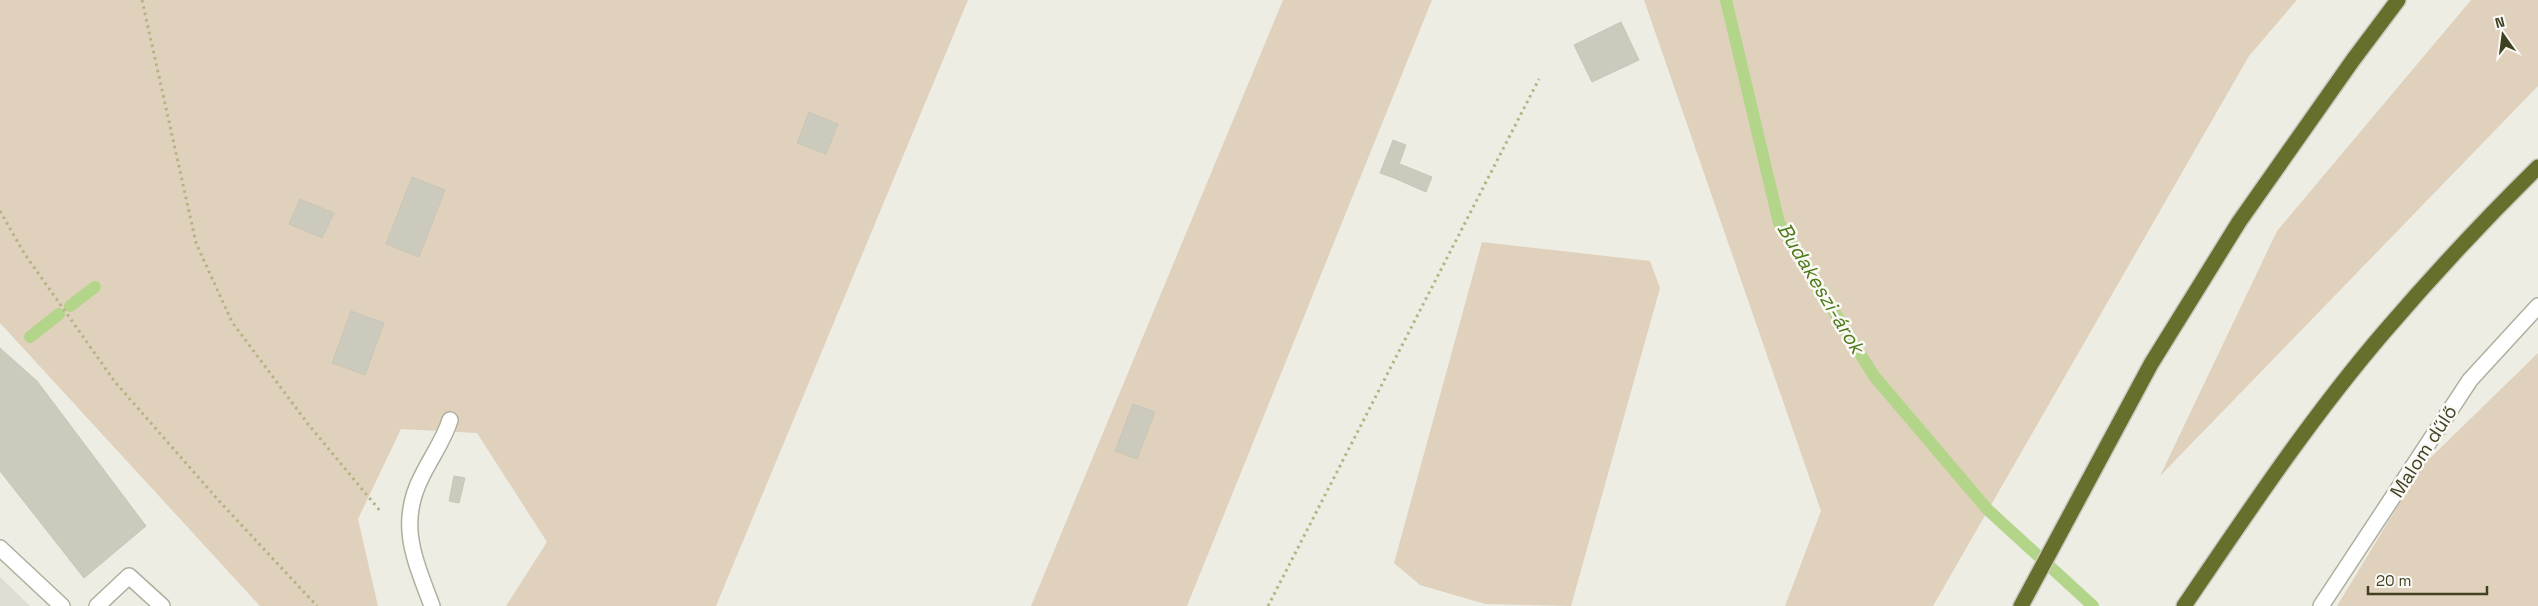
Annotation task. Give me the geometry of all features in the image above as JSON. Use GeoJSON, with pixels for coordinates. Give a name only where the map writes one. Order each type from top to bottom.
{"type":"FeatureCollection","features":[{"type":"Feature","properties":{"kind":"highway"},"geometry":{"type":"LineString","coordinates":[[2021,606],[2151,364],[2239,222],[2352,60],[2398,0]]}},
{"type":"Feature","properties":{"kind":"highway"},"geometry":{"type":"LineString","coordinates":[[2184,606],[2285,459],[2384,331],[2490,214],[2538,167]]}},
{"type":"Feature","properties":{"kind":"street","name":"Malom dűlő"},"geometry":{"type":"LineString","coordinates":[[2321,606],[2470,380],[2538,306]]}},
{"type":"Feature","properties":{"kind":"street"},"geometry":{"type":"LineString","coordinates":[[432,606],[412,549],[408,528],[421,478],[449,425]]}},
{"type":"Feature","properties":{"kind":"street"},"geometry":{"type":"LineString","coordinates":[[0,548],[62,606]]}},
{"type":"Feature","properties":{"kind":"street"},"geometry":{"type":"LineString","coordinates":[[96,606],[129,576],[162,606]]}},
{"type":"Feature","properties":{"kind":"path"},"geometry":{"type":"LineString","coordinates":[[142,0],[196,243],[232,322],[308,424],[412,549]]}},
{"type":"Feature","properties":{"kind":"path"},"geometry":{"type":"LineString","coordinates":[[1268,606],[1540,79]]}},
{"type":"Feature","properties":{"kind":"path"},"geometry":{"type":"LineString","coordinates":[[0,211],[24,253],[115,382],[220,502],[317,606]]}},
{"type":"Feature","properties":{"kind":"shaded area"},"geometry":{"type":"Polygon","coordinates":[[[0,0],[968,0],[716,606],[506,606],[547,542],[477,433],[401,429],[358,519],[378,606],[260,606],[0,323],[0,0]]]}},
{"type":"Feature","properties":{"kind":"shaded area"},"geometry":{"type":"Polygon","coordinates":[[[1283,0],[1432,0],[1187,606],[1031,606],[1283,0]]]}},
{"type":"Feature","properties":{"kind":"shaded area"},"geometry":{"type":"Polygon","coordinates":[[[1644,0],[2297,0],[2249,56],[1933,606],[1785,606],[1821,511],[1644,0]]]}},
{"type":"Feature","properties":{"kind":"shaded area"},"geometry":{"type":"Polygon","coordinates":[[[2471,0],[2538,0],[2538,86],[2160,476],[2277,231],[2471,0]]]}},
{"type":"Feature","properties":{"kind":"shaded area"},"geometry":{"type":"Polygon","coordinates":[[[1482,242],[1650,261],[1660,288],[1571,606],[1485,604],[1420,585],[1394,563],[1482,242]]]}},
{"type":"Feature","properties":{"kind":"shaded area"},"geometry":{"type":"Polygon","coordinates":[[[2538,353],[2538,606],[2337,606],[2422,466],[2538,353]]]}},
{"type":"Feature","properties":{"kind":"shaded area"},"geometry":{"type":"Polygon","coordinates":[[[0,577],[30,606],[0,606],[0,577]]]}},
{"type":"Feature","properties":{"kind":"building"},"geometry":{"type":"Polygon","coordinates":[[[1621,22],[1639,60],[1592,82],[1574,45],[1621,22]]]}},
{"type":"Feature","properties":{"kind":"building"},"geometry":{"type":"Polygon","coordinates":[[[809,112],[838,124],[826,154],[797,143],[809,112]]]}},
{"type":"Feature","properties":{"kind":"building"},"geometry":{"type":"Polygon","coordinates":[[[1393,140],[1406,145],[1394,178],[1380,173],[1393,140]]]}},
{"type":"Feature","properties":{"kind":"building"},"geometry":{"type":"Polygon","coordinates":[[[1400,164],[1432,177],[1426,192],[1394,178],[1400,164]]]}},
{"type":"Feature","properties":{"kind":"building"},"geometry":{"type":"Polygon","coordinates":[[[412,177],[445,190],[419,257],[386,244],[412,177]]]}},
{"type":"Feature","properties":{"kind":"building"},"geometry":{"type":"Polygon","coordinates":[[[300,199],[334,213],[322,238],[289,224],[300,199]]]}},
{"type":"Feature","properties":{"kind":"building"},"geometry":{"type":"Polygon","coordinates":[[[351,311],[384,323],[365,375],[332,363],[351,311]]]}},
{"type":"Feature","properties":{"kind":"building"},"geometry":{"type":"Polygon","coordinates":[[[0,348],[37,381],[146,526],[84,578],[0,471],[0,348]]]}},
{"type":"Feature","properties":{"kind":"building"},"geometry":{"type":"Polygon","coordinates":[[[1133,404],[1155,412],[1137,459],[1115,451],[1133,404]]]}},
{"type":"Feature","properties":{"kind":"building"},"geometry":{"type":"Polygon","coordinates":[[[454,476],[465,478],[459,503],[449,501],[454,476]]]}},
{"type":"Feature","properties":{"kind":"waterway","name":"Budakeszi-árok"},"geometry":{"type":"LineString","coordinates":[[1726,0],[1779,223],[1874,376],[1987,509],[2093,606]]}},
{"type":"Feature","properties":{"kind":"waterway"},"geometry":{"type":"LineString","coordinates":[[70,306],[95,287]]}},
{"type":"Feature","properties":{"kind":"waterway"},"geometry":{"type":"LineString","coordinates":[[30,337],[59,314]]}}]}
